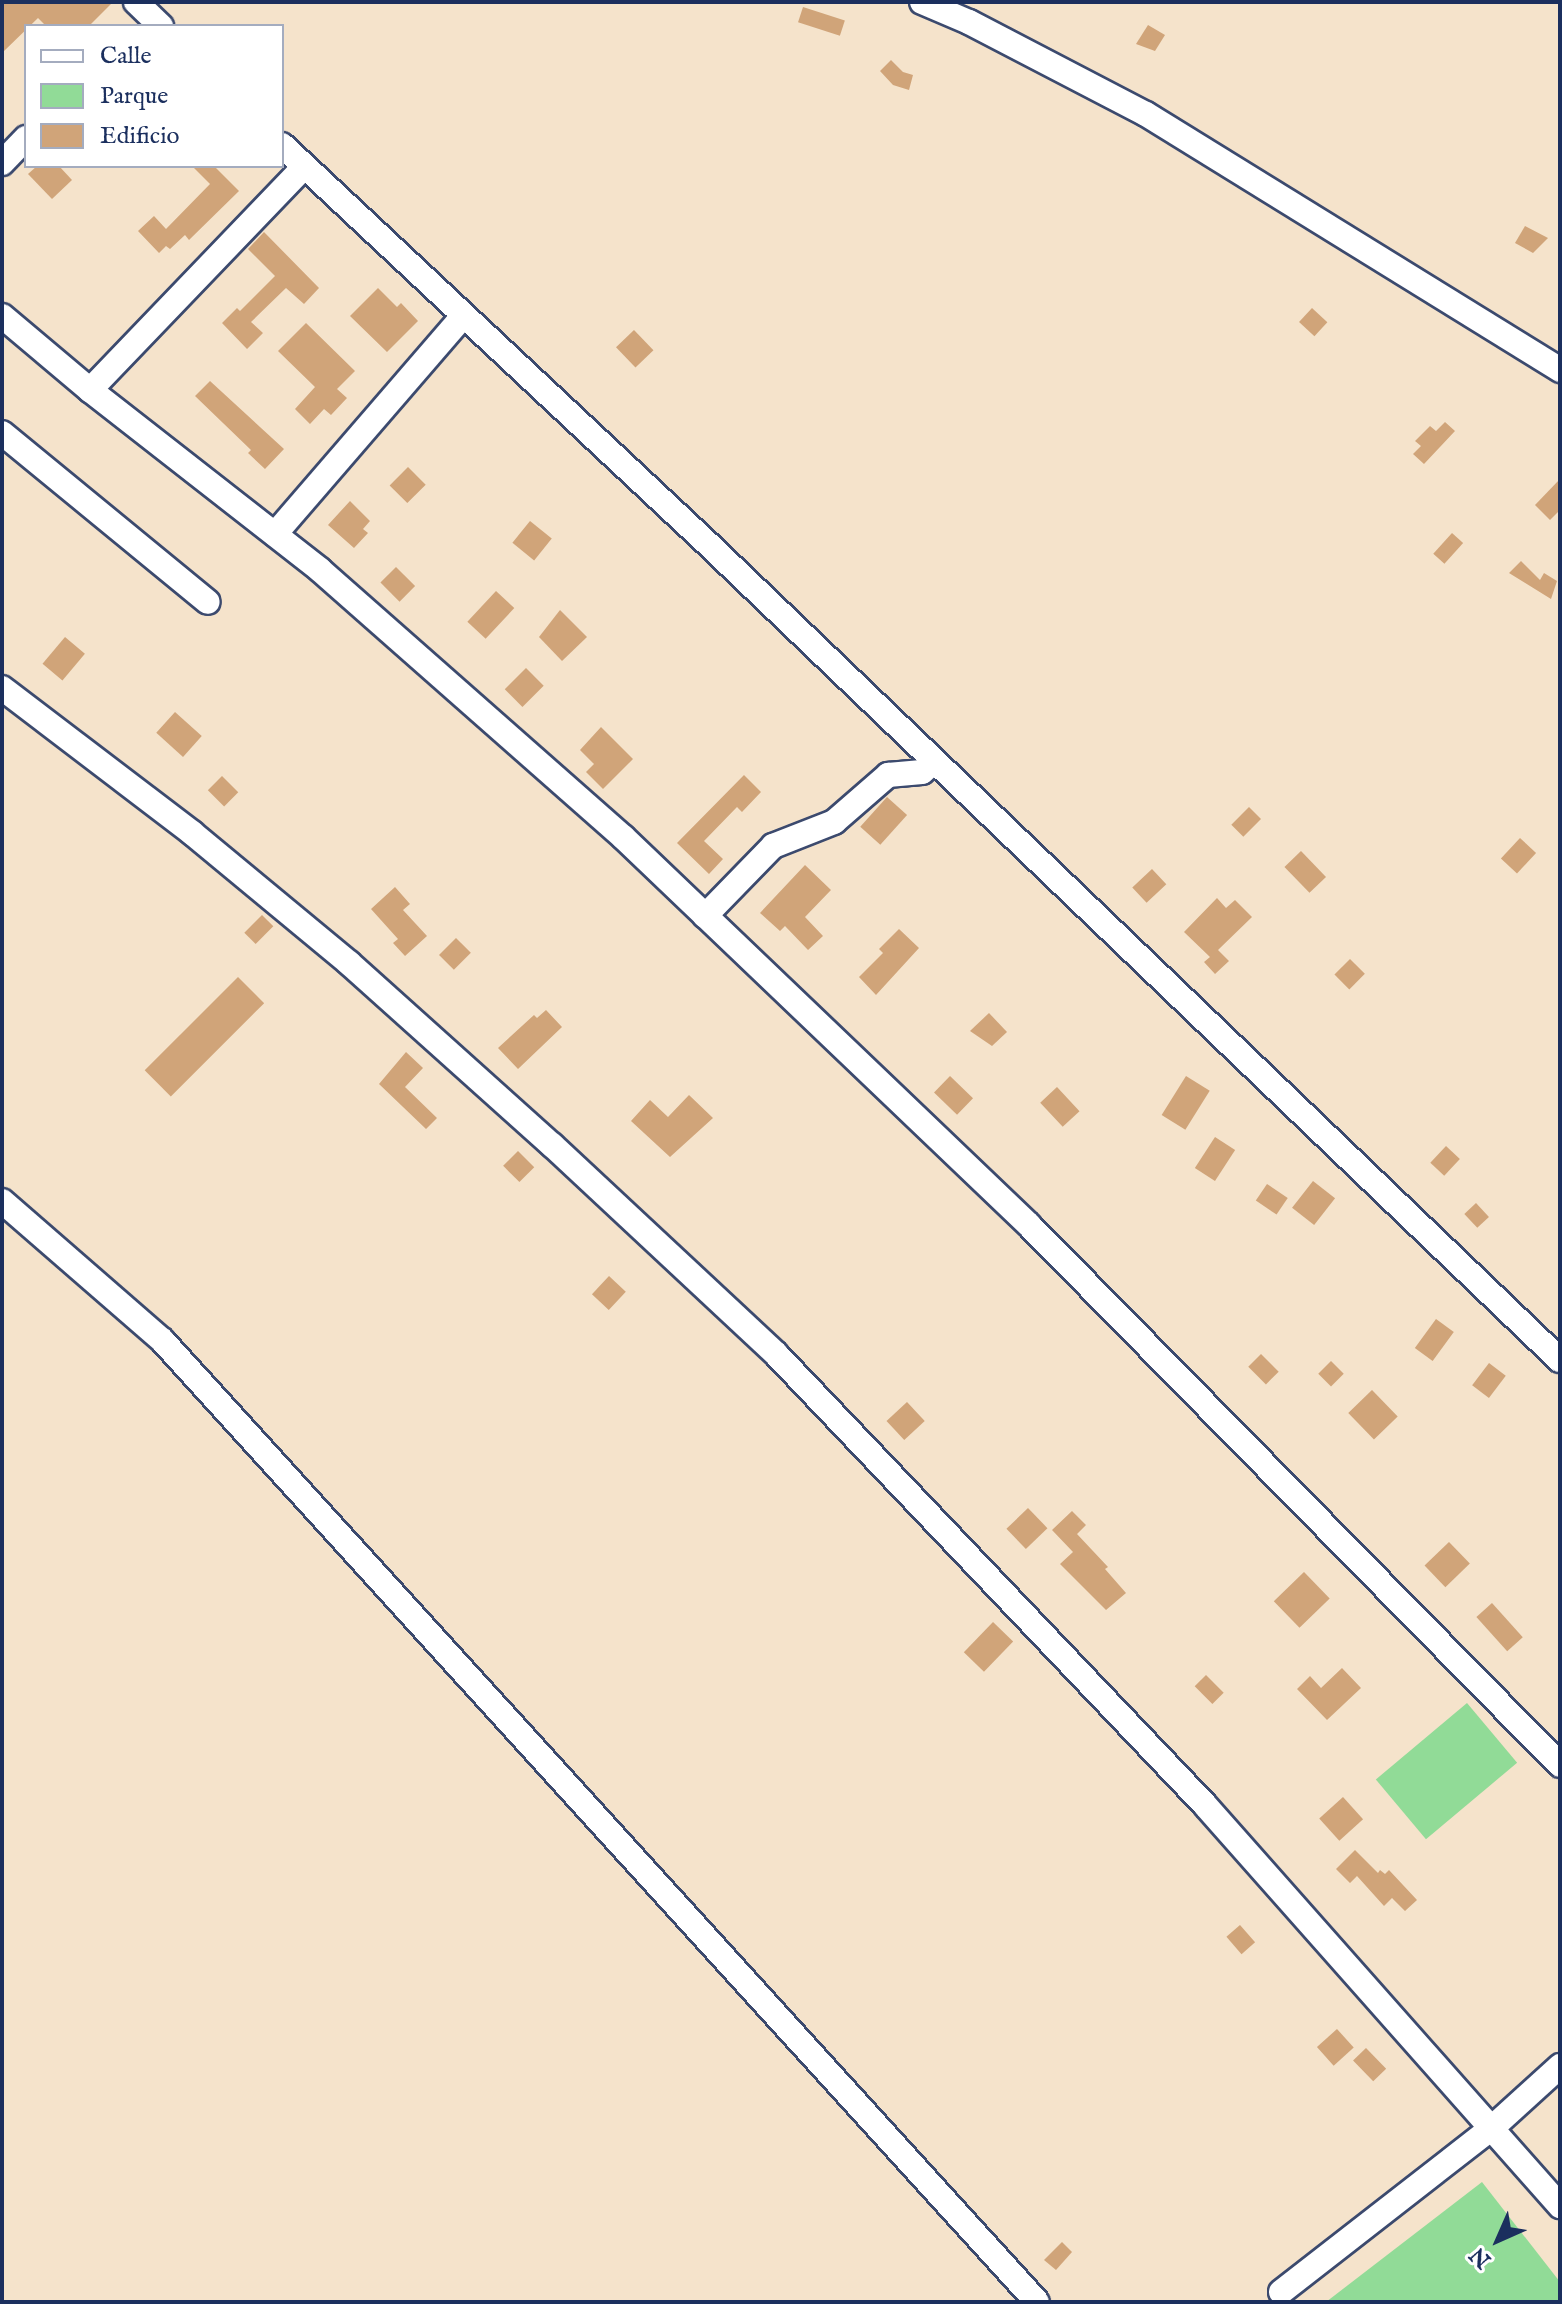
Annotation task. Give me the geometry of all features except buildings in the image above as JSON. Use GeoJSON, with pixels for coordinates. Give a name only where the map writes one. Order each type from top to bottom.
{"type":"FeatureCollection","features":[{"type":"Feature","properties":{"kind":"street"},"geometry":{"type":"LineString","coordinates":[[922,2],[969,22],[1146,114],[1560,370]]}},
{"type":"Feature","properties":{"kind":"street"},"geometry":{"type":"LineString","coordinates":[[2,163],[24,140]]}},
{"type":"Feature","properties":{"kind":"street"},"geometry":{"type":"LineString","coordinates":[[284,147],[462,317],[707,543],[1560,1360]]}},
{"type":"Feature","properties":{"kind":"street"},"geometry":{"type":"LineString","coordinates":[[90,390],[304,167]]}},
{"type":"Feature","properties":{"kind":"street"},"geometry":{"type":"LineString","coordinates":[[2,316],[90,390],[320,570],[623,837],[1029,1225],[1560,1765]]}},
{"type":"Feature","properties":{"kind":"street"},"geometry":{"type":"LineString","coordinates":[[275,534],[462,317]]}},
{"type":"Feature","properties":{"kind":"street"},"geometry":{"type":"LineString","coordinates":[[2,433],[208,602]]}},
{"type":"Feature","properties":{"kind":"street"},"geometry":{"type":"LineString","coordinates":[[2,688],[192,833],[349,963],[552,1145],[776,1354],[1147,1742],[1493,2127],[1560,2206]]}},
{"type":"Feature","properties":{"kind":"street"},"geometry":{"type":"LineString","coordinates":[[705,916],[773,846],[834,822],[888,775],[922,772],[933,762]]}},
{"type":"Feature","properties":{"kind":"street"},"geometry":{"type":"LineString","coordinates":[[2,1201],[162,1340],[1037,2302]]}},
{"type":"Feature","properties":{"kind":"street"},"geometry":{"type":"LineString","coordinates":[[1281,2292],[1493,2127],[1560,2066]]}},
{"type":"Feature","properties":{"kind":"green space"},"geometry":{"type":"Polygon","coordinates":[[[1467,1703],[1517,1763],[1426,1839],[1376,1779],[1467,1703]]]}},
{"type":"Feature","properties":{"kind":"green space"},"geometry":{"type":"Polygon","coordinates":[[[1482,2182],[1560,2282],[1560,2302],[1326,2302],[1482,2182]]]}}]}
